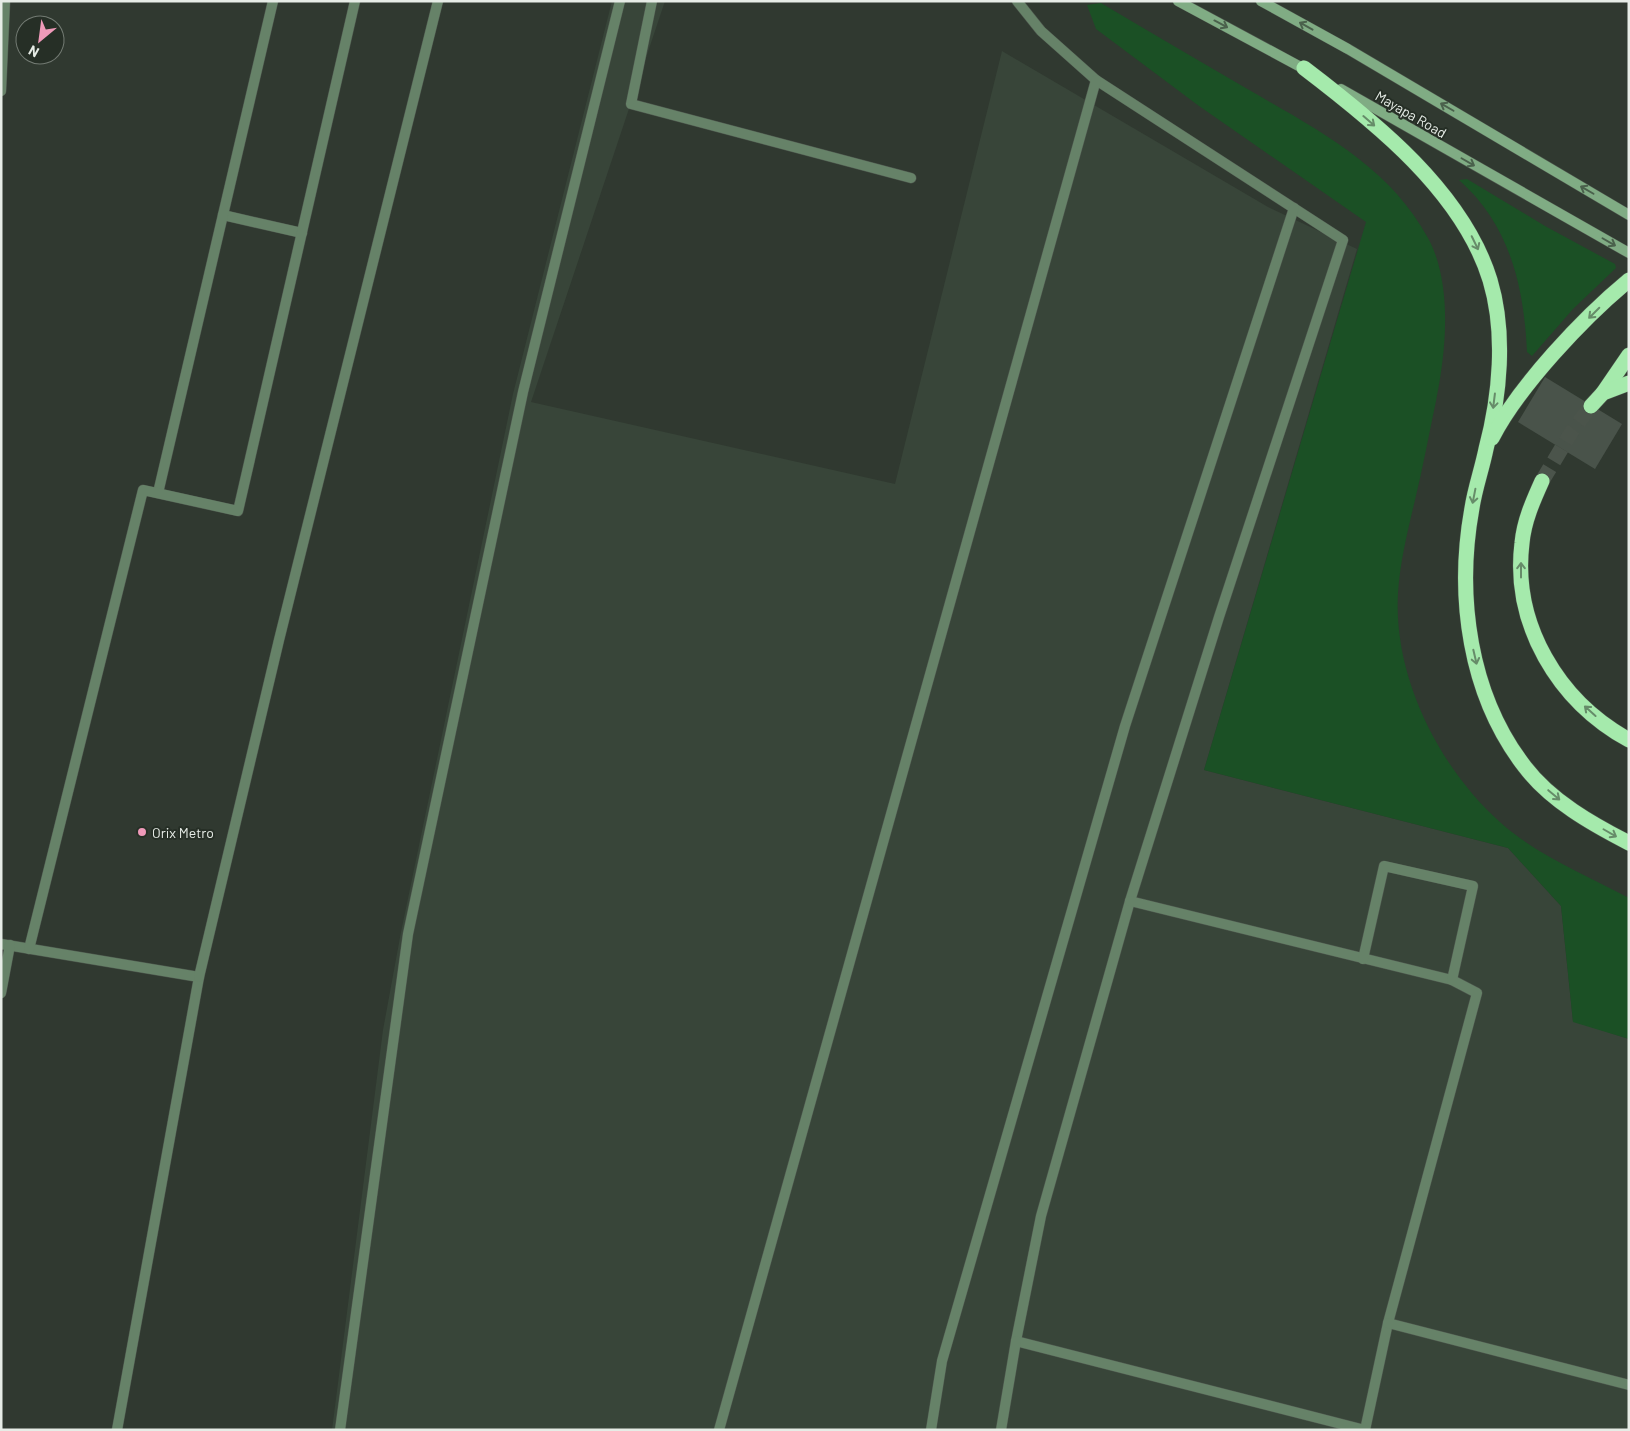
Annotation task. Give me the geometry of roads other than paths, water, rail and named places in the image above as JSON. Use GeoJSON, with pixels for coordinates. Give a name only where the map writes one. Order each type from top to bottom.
{"type":"FeatureCollection","features":[{"type":"Feature","properties":{"kind":"highway"},"geometry":{"type":"LineString","coordinates":[[1304,68],[1374,124],[1418,168],[1456,212],[1482,257],[1490,282],[1499,327],[1497,378],[1487,449],[1471,509],[1465,584],[1470,634],[1482,685],[1501,730],[1526,768],[1567,806],[1629,844]]}},
{"type":"Feature","properties":{"kind":"highway"},"geometry":{"type":"LineString","coordinates":[[1487,449],[1508,412],[1533,379],[1584,323],[1629,280]]}},
{"type":"Feature","properties":{"kind":"highway"},"geometry":{"type":"LineString","coordinates":[[1591,406],[1603,393],[1629,356]]}},
{"type":"Feature","properties":{"kind":"highway"},"geometry":{"type":"LineString","coordinates":[[1603,393],[1629,384]]}},
{"type":"Feature","properties":{"kind":"highway"},"geometry":{"type":"LineString","coordinates":[[1542,481],[1532,503],[1522,542],[1520,573],[1522,599],[1528,623],[1550,665],[1565,686],[1599,720],[1629,740]]}},
{"type":"Feature","properties":{"kind":"main road","name":"Mayapa Road"},"geometry":{"type":"LineString","coordinates":[[1178,1],[1304,68],[1629,253]]}},
{"type":"Feature","properties":{"kind":"main road","name":"Mayapa Road"},"geometry":{"type":"LineString","coordinates":[[1261,1],[1348,49],[1629,214]]}},
{"type":"Feature","properties":{"kind":"street"},"geometry":{"type":"LineString","coordinates":[[1,91],[5,1]]}},
{"type":"Feature","properties":{"kind":"street"},"geometry":{"type":"LineString","coordinates":[[158,493],[274,1]]}},
{"type":"Feature","properties":{"kind":"street"},"geometry":{"type":"LineString","coordinates":[[30,949],[142,490],[238,511],[355,1]]}},
{"type":"Feature","properties":{"kind":"street"},"geometry":{"type":"LineString","coordinates":[[116,1430],[199,977],[279,640],[438,1]]}},
{"type":"Feature","properties":{"kind":"street"},"geometry":{"type":"LineString","coordinates":[[340,1430],[408,934],[523,392],[620,1]]}},
{"type":"Feature","properties":{"kind":"street"},"geometry":{"type":"LineString","coordinates":[[652,1],[631,104],[911,178]]}},
{"type":"Feature","properties":{"kind":"street"},"geometry":{"type":"LineString","coordinates":[[1001,1430],[1016,1341],[1041,1216],[1130,901],[1219,617],[1344,240],[1096,80],[1041,31],[1017,1]]}},
{"type":"Feature","properties":{"kind":"street"},"geometry":{"type":"LineString","coordinates":[[719,1430],[1096,80]]}},
{"type":"Feature","properties":{"kind":"street"},"geometry":{"type":"LineString","coordinates":[[931,1430],[942,1361],[1125,726],[1294,208]]}},
{"type":"Feature","properties":{"kind":"street"},"geometry":{"type":"LineString","coordinates":[[223,215],[302,233]]}},
{"type":"Feature","properties":{"kind":"street"},"geometry":{"type":"LineString","coordinates":[[1363,959],[1384,866],[1473,886],[1452,980]]}},
{"type":"Feature","properties":{"kind":"street"},"geometry":{"type":"LineString","coordinates":[[1016,1341],[1365,1430],[1388,1323],[1477,993],[1452,980],[1130,901]]}},
{"type":"Feature","properties":{"kind":"street"},"geometry":{"type":"LineString","coordinates":[[1,993],[5,944],[199,977]]}},
{"type":"Feature","properties":{"kind":"street"},"geometry":{"type":"LineString","coordinates":[[1388,1323],[1629,1386]]}},
{"type":"Feature","properties":{"kind":"tunnel"},"geometry":{"type":"LineString","coordinates":[[1542,481],[1572,431],[1591,406]]}},
{"type":"Feature","properties":{"kind":"place","name":"Orix Metro"},"geometry":{"type":"Point","coordinates":[142,832]}}]}
